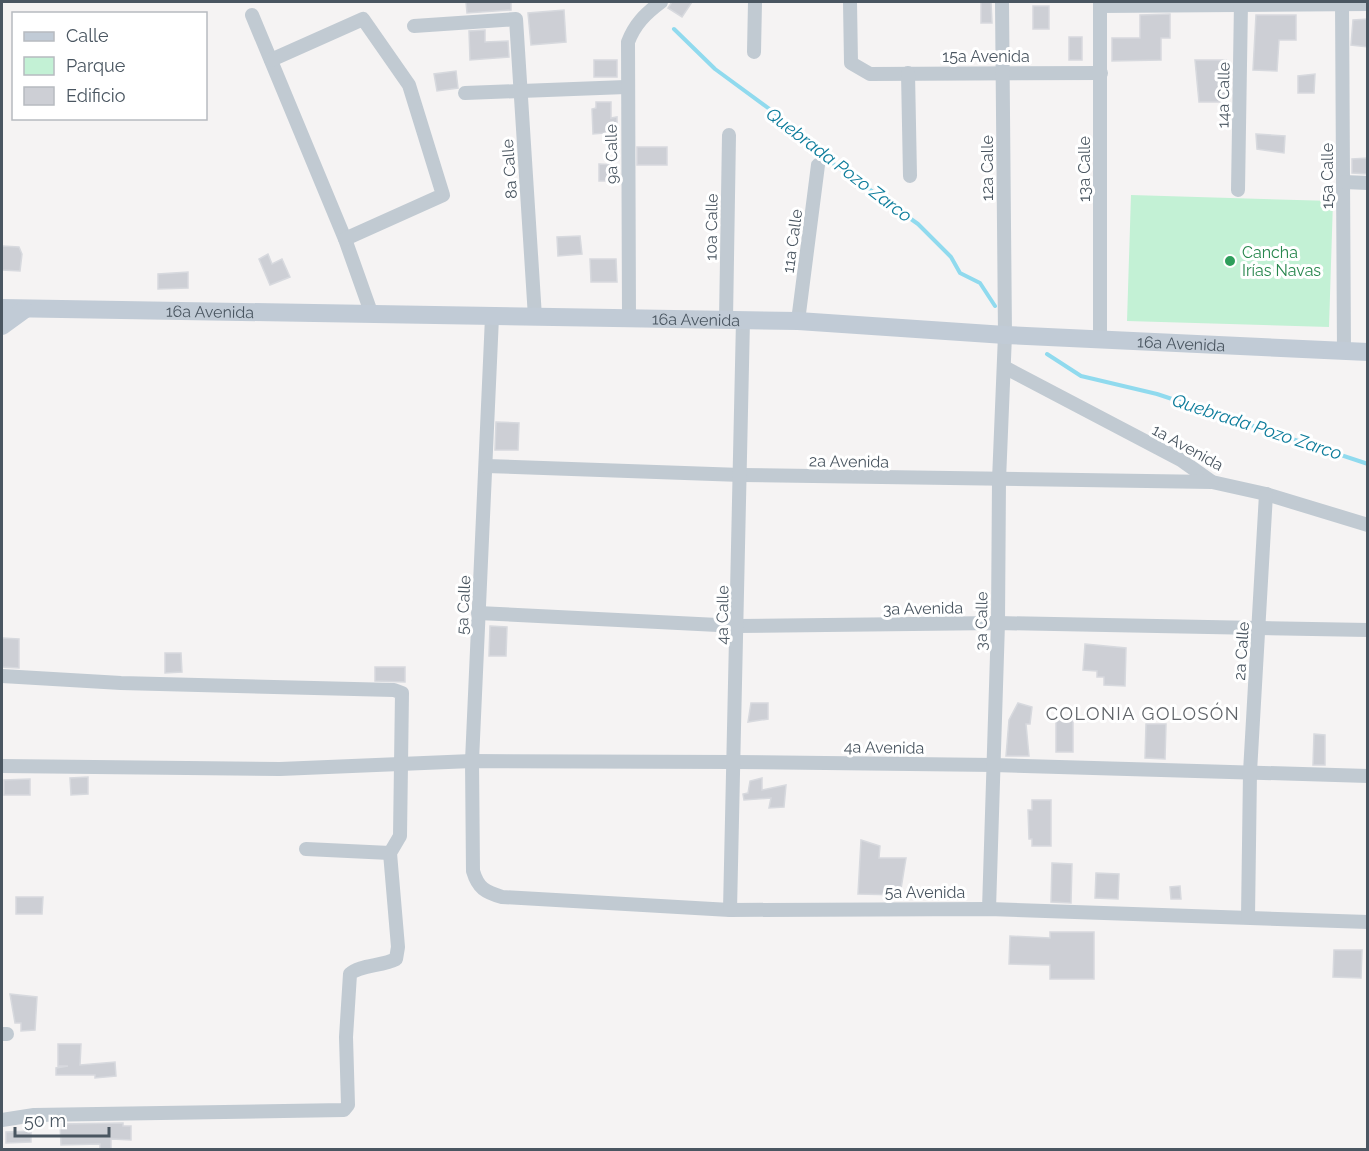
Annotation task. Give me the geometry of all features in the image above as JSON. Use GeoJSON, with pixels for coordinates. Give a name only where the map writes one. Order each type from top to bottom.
{"type":"FeatureCollection","features":[{"type":"Feature","properties":{"kind":"street","name":"9a Calle"},"geometry":{"type":"LineString","coordinates":[[629,318],[626,87],[628,42],[630,35],[644,15],[661,2]]}},
{"type":"Feature","properties":{"kind":"street"},"geometry":{"type":"LineString","coordinates":[[754,52],[755,2]]}},
{"type":"Feature","properties":{"kind":"street","name":"15a Avenida"},"geometry":{"type":"LineString","coordinates":[[850,2],[851,63],[870,74],[1101,73]]}},
{"type":"Feature","properties":{"kind":"street","name":"12a Calle"},"geometry":{"type":"LineString","coordinates":[[1002,2],[1005,335]]}},
{"type":"Feature","properties":{"kind":"street","name":"14a Calle"},"geometry":{"type":"LineString","coordinates":[[1238,190],[1241,2]]}},
{"type":"Feature","properties":{"kind":"street"},"geometry":{"type":"LineString","coordinates":[[1100,4],[1342,2],[1368,4]]}},
{"type":"Feature","properties":{"kind":"street","name":"15a Calle"},"geometry":{"type":"LineString","coordinates":[[1342,2],[1344,351]]}},
{"type":"Feature","properties":{"kind":"street","name":"13a Calle"},"geometry":{"type":"LineString","coordinates":[[1100,4],[1100,337]]}},
{"type":"Feature","properties":{"kind":"street"},"geometry":{"type":"LineString","coordinates":[[252,15],[345,239],[372,315]]}},
{"type":"Feature","properties":{"kind":"street"},"geometry":{"type":"LineString","coordinates":[[271,60],[363,19],[409,85],[443,195],[345,239]]}},
{"type":"Feature","properties":{"kind":"street","name":"8a Calle"},"geometry":{"type":"LineString","coordinates":[[414,26],[516,19],[518,90],[536,317]]}},
{"type":"Feature","properties":{"kind":"street"},"geometry":{"type":"LineString","coordinates":[[908,73],[910,176]]}},
{"type":"Feature","properties":{"kind":"street"},"geometry":{"type":"LineString","coordinates":[[465,93],[626,87]]}},
{"type":"Feature","properties":{"kind":"street","name":"10a Calle"},"geometry":{"type":"LineString","coordinates":[[729,135],[735,320]]}},
{"type":"Feature","properties":{"kind":"street","name":"11a Calle"},"geometry":{"type":"LineString","coordinates":[[798,321],[819,165]]}},
{"type":"Feature","properties":{"kind":"street"},"geometry":{"type":"LineString","coordinates":[[1344,182],[1368,183]]}},
{"type":"Feature","properties":{"kind":"street","name":"16a Avenida"},"geometry":{"type":"LineString","coordinates":[[2,308],[798,321],[1005,335],[1100,337],[1368,352]]}},
{"type":"Feature","properties":{"kind":"street"},"geometry":{"type":"LineString","coordinates":[[2,326],[24,310]]}},
{"type":"Feature","properties":{"kind":"street","name":"5a Calle"},"geometry":{"type":"LineString","coordinates":[[484,892],[477,884],[473,871],[472,761],[492,316]]}},
{"type":"Feature","properties":{"kind":"street","name":"4a Calle"},"geometry":{"type":"LineString","coordinates":[[730,910],[741,476],[735,320]]}},
{"type":"Feature","properties":{"kind":"street","name":"3a Calle"},"geometry":{"type":"LineString","coordinates":[[989,909],[998,623],[999,480],[1005,335]]}},
{"type":"Feature","properties":{"kind":"street","name":"1a Avenida"},"geometry":{"type":"LineString","coordinates":[[1004,367],[1181,460],[1212,482],[1266,494],[1368,525]]}},
{"type":"Feature","properties":{"kind":"street","name":"2a Avenida"},"geometry":{"type":"LineString","coordinates":[[486,466],[741,476],[1212,482]]}},
{"type":"Feature","properties":{"kind":"street","name":"2a Calle"},"geometry":{"type":"LineString","coordinates":[[1248,917],[1250,772],[1266,494]]}},
{"type":"Feature","properties":{"kind":"street","name":"3a Avenida"},"geometry":{"type":"LineString","coordinates":[[478,613],[738,626],[998,623],[1368,630]]}},
{"type":"Feature","properties":{"kind":"street"},"geometry":{"type":"LineString","coordinates":[[2,676],[121,683],[394,690],[402,693],[400,836],[390,854],[398,947],[396,959],[385,965],[354,970],[350,974],[345,1037],[348,1105],[344,1110],[34,1114],[2,1120]]}},
{"type":"Feature","properties":{"kind":"street","name":"4a Avenida"},"geometry":{"type":"LineString","coordinates":[[2,766],[280,769],[472,761],[733,762],[994,765],[1368,776]]}},
{"type":"Feature","properties":{"kind":"street"},"geometry":{"type":"LineString","coordinates":[[306,849],[390,854]]}},
{"type":"Feature","properties":{"kind":"street","name":"5a Avenida"},"geometry":{"type":"LineString","coordinates":[[484,892],[502,897],[730,910],[989,909],[1368,922]]}},
{"type":"Feature","properties":{"kind":"green space","name":"Cancha Irías Navas"},"geometry":{"type":"Polygon","coordinates":[[[1131,195],[1333,201],[1329,327],[1127,321],[1131,195]]]}},
{"type":"Feature","properties":{"kind":"building"},"geometry":{"type":"Polygon","coordinates":[[[466,2],[511,2],[511,10],[467,13],[466,2]]]}},
{"type":"Feature","properties":{"kind":"building"},"geometry":{"type":"Polygon","coordinates":[[[672,2],[692,2],[682,17],[668,8],[672,2]]]}},
{"type":"Feature","properties":{"kind":"building"},"geometry":{"type":"Polygon","coordinates":[[[981,2],[991,2],[992,23],[981,23],[981,2]]]}},
{"type":"Feature","properties":{"kind":"building"},"geometry":{"type":"Polygon","coordinates":[[[1033,6],[1049,6],[1049,29],[1033,29],[1033,6]]]}},
{"type":"Feature","properties":{"kind":"building"},"geometry":{"type":"Polygon","coordinates":[[[564,10],[566,42],[531,45],[528,13],[564,10]]]}},
{"type":"Feature","properties":{"kind":"building"},"geometry":{"type":"Polygon","coordinates":[[[1170,14],[1170,38],[1161,38],[1161,60],[1112,61],[1112,38],[1140,38],[1140,15],[1170,14]]]}},
{"type":"Feature","properties":{"kind":"building"},"geometry":{"type":"Polygon","coordinates":[[[1256,15],[1296,15],[1296,40],[1279,40],[1277,71],[1253,70],[1256,15]]]}},
{"type":"Feature","properties":{"kind":"building"},"geometry":{"type":"Polygon","coordinates":[[[1368,19],[1368,47],[1351,45],[1353,20],[1368,19]]]}},
{"type":"Feature","properties":{"kind":"building"},"geometry":{"type":"Polygon","coordinates":[[[485,30],[485,42],[508,41],[509,57],[470,60],[469,31],[485,30]]]}},
{"type":"Feature","properties":{"kind":"building"},"geometry":{"type":"Polygon","coordinates":[[[1069,37],[1082,37],[1082,60],[1069,60],[1069,37]]]}},
{"type":"Feature","properties":{"kind":"building"},"geometry":{"type":"Polygon","coordinates":[[[594,60],[617,60],[617,77],[594,77],[594,60]]]}},
{"type":"Feature","properties":{"kind":"building"},"geometry":{"type":"Polygon","coordinates":[[[1195,60],[1226,60],[1226,102],[1199,102],[1195,60]]]}},
{"type":"Feature","properties":{"kind":"building"},"geometry":{"type":"Polygon","coordinates":[[[456,71],[458,88],[437,91],[434,74],[456,71]]]}},
{"type":"Feature","properties":{"kind":"building"},"geometry":{"type":"Polygon","coordinates":[[[1315,74],[1314,93],[1298,93],[1298,76],[1315,74]]]}},
{"type":"Feature","properties":{"kind":"building"},"geometry":{"type":"Polygon","coordinates":[[[596,102],[611,102],[611,118],[617,117],[617,132],[593,134],[592,109],[596,108],[596,102]]]}},
{"type":"Feature","properties":{"kind":"building"},"geometry":{"type":"Polygon","coordinates":[[[1256,134],[1285,136],[1284,153],[1257,149],[1256,134]]]}},
{"type":"Feature","properties":{"kind":"building"},"geometry":{"type":"Polygon","coordinates":[[[637,147],[667,147],[667,165],[637,165],[637,147]]]}},
{"type":"Feature","properties":{"kind":"building"},"geometry":{"type":"Polygon","coordinates":[[[1368,158],[1368,174],[1352,173],[1352,159],[1368,158]]]}},
{"type":"Feature","properties":{"kind":"building"},"geometry":{"type":"Polygon","coordinates":[[[599,164],[618,165],[618,181],[599,181],[599,164]]]}},
{"type":"Feature","properties":{"kind":"building"},"geometry":{"type":"Polygon","coordinates":[[[580,236],[582,254],[558,256],[557,237],[580,236]]]}},
{"type":"Feature","properties":{"kind":"building"},"geometry":{"type":"Polygon","coordinates":[[[2,246],[19,247],[22,254],[20,271],[2,270],[2,246]]]}},
{"type":"Feature","properties":{"kind":"building"},"geometry":{"type":"Polygon","coordinates":[[[268,254],[272,264],[282,259],[290,277],[270,285],[259,259],[268,254]]]}},
{"type":"Feature","properties":{"kind":"building"},"geometry":{"type":"Polygon","coordinates":[[[590,259],[616,259],[617,282],[591,282],[590,259]]]}},
{"type":"Feature","properties":{"kind":"building"},"geometry":{"type":"Polygon","coordinates":[[[188,272],[188,288],[158,289],[158,274],[188,272]]]}},
{"type":"Feature","properties":{"kind":"building"},"geometry":{"type":"Polygon","coordinates":[[[496,422],[519,423],[518,450],[495,450],[496,422]]]}},
{"type":"Feature","properties":{"kind":"building"},"geometry":{"type":"Polygon","coordinates":[[[490,626],[507,627],[506,656],[489,656],[490,626]]]}},
{"type":"Feature","properties":{"kind":"building"},"geometry":{"type":"Polygon","coordinates":[[[2,638],[19,639],[19,668],[2,667],[2,638]]]}},
{"type":"Feature","properties":{"kind":"building"},"geometry":{"type":"Polygon","coordinates":[[[1085,644],[1126,648],[1125,686],[1104,685],[1104,677],[1097,677],[1097,671],[1083,670],[1085,644]]]}},
{"type":"Feature","properties":{"kind":"building"},"geometry":{"type":"Polygon","coordinates":[[[165,653],[181,653],[182,672],[165,673],[165,653]]]}},
{"type":"Feature","properties":{"kind":"building"},"geometry":{"type":"Polygon","coordinates":[[[375,667],[405,667],[405,682],[375,681],[375,667]]]}},
{"type":"Feature","properties":{"kind":"building"},"geometry":{"type":"Polygon","coordinates":[[[751,703],[768,703],[768,719],[748,722],[751,703]]]}},
{"type":"Feature","properties":{"kind":"building"},"geometry":{"type":"Polygon","coordinates":[[[1018,703],[1032,707],[1030,724],[1026,724],[1029,756],[1006,756],[1009,720],[1018,703]]]}},
{"type":"Feature","properties":{"kind":"building"},"geometry":{"type":"Polygon","coordinates":[[[1056,720],[1073,720],[1073,752],[1056,752],[1056,720]]]}},
{"type":"Feature","properties":{"kind":"building"},"geometry":{"type":"Polygon","coordinates":[[[1146,724],[1166,724],[1165,759],[1145,758],[1146,724]]]}},
{"type":"Feature","properties":{"kind":"building"},"geometry":{"type":"Polygon","coordinates":[[[1314,734],[1325,735],[1325,765],[1313,765],[1314,734]]]}},
{"type":"Feature","properties":{"kind":"building"},"geometry":{"type":"Polygon","coordinates":[[[88,777],[88,794],[71,795],[70,778],[88,777]]]}},
{"type":"Feature","properties":{"kind":"building"},"geometry":{"type":"Polygon","coordinates":[[[762,778],[762,790],[786,785],[784,807],[769,808],[771,798],[744,800],[743,794],[748,793],[750,781],[762,778]]]}},
{"type":"Feature","properties":{"kind":"building"},"geometry":{"type":"Polygon","coordinates":[[[30,779],[30,795],[4,795],[4,780],[30,779]]]}},
{"type":"Feature","properties":{"kind":"building"},"geometry":{"type":"Polygon","coordinates":[[[1032,800],[1051,800],[1051,846],[1032,846],[1032,839],[1029,839],[1028,810],[1032,810],[1032,800]]]}},
{"type":"Feature","properties":{"kind":"building"},"geometry":{"type":"Polygon","coordinates":[[[861,840],[880,846],[879,858],[906,858],[900,895],[858,894],[861,840]]]}},
{"type":"Feature","properties":{"kind":"building"},"geometry":{"type":"Polygon","coordinates":[[[1052,863],[1072,864],[1071,903],[1051,902],[1052,863]]]}},
{"type":"Feature","properties":{"kind":"building"},"geometry":{"type":"Polygon","coordinates":[[[1096,873],[1119,874],[1118,899],[1095,898],[1096,873]]]}},
{"type":"Feature","properties":{"kind":"building"},"geometry":{"type":"Polygon","coordinates":[[[1180,886],[1181,899],[1171,899],[1170,887],[1180,886]]]}},
{"type":"Feature","properties":{"kind":"building"},"geometry":{"type":"Polygon","coordinates":[[[16,897],[43,897],[42,914],[16,914],[16,897]]]}},
{"type":"Feature","properties":{"kind":"building"},"geometry":{"type":"Polygon","coordinates":[[[1050,932],[1094,932],[1094,979],[1050,979],[1050,965],[1009,964],[1010,936],[1050,938],[1050,932]]]}},
{"type":"Feature","properties":{"kind":"building"},"geometry":{"type":"Polygon","coordinates":[[[1334,950],[1362,950],[1361,978],[1333,977],[1334,950]]]}},
{"type":"Feature","properties":{"kind":"building"},"geometry":{"type":"Polygon","coordinates":[[[10,994],[37,997],[35,1030],[21,1031],[21,1023],[15,1023],[10,994]]]}},
{"type":"Feature","properties":{"kind":"building"},"geometry":{"type":"Polygon","coordinates":[[[58,1044],[81,1044],[80,1065],[115,1062],[116,1076],[95,1078],[95,1075],[56,1075],[56,1068],[68,1066],[58,1066],[58,1044]]]}},
{"type":"Feature","properties":{"kind":"building"},"geometry":{"type":"Polygon","coordinates":[[[123,1123],[123,1126],[131,1126],[131,1140],[111,1139],[111,1149],[100,1149],[100,1144],[61,1145],[60,1124],[123,1123]]]}},
{"type":"Feature","properties":{"kind":"building"},"geometry":{"type":"Polygon","coordinates":[[[31,1131],[31,1142],[6,1143],[6,1132],[31,1131]]]}},
{"type":"Feature","properties":{"kind":"waterway","name":"Quebrada Pozo Zarco"},"geometry":{"type":"LineString","coordinates":[[674,29],[715,69],[775,113],[835,165],[918,224],[951,257],[960,273],[980,283],[995,306]]}},
{"type":"Feature","properties":{"kind":"waterway","name":"Quebrada Pozo Zarco"},"geometry":{"type":"LineString","coordinates":[[1047,354],[1081,376],[1157,394],[1368,464]]}},
{"type":"Feature","properties":{"kind":"place","name":"Cancha Irías Navas"},"geometry":{"type":"Point","coordinates":[1230,261]}},
{"type":"Feature","properties":{"kind":"district","name":"COLONIA GOLOSÓN"},"geometry":{"type":"Point","coordinates":[1143,714]}}]}
